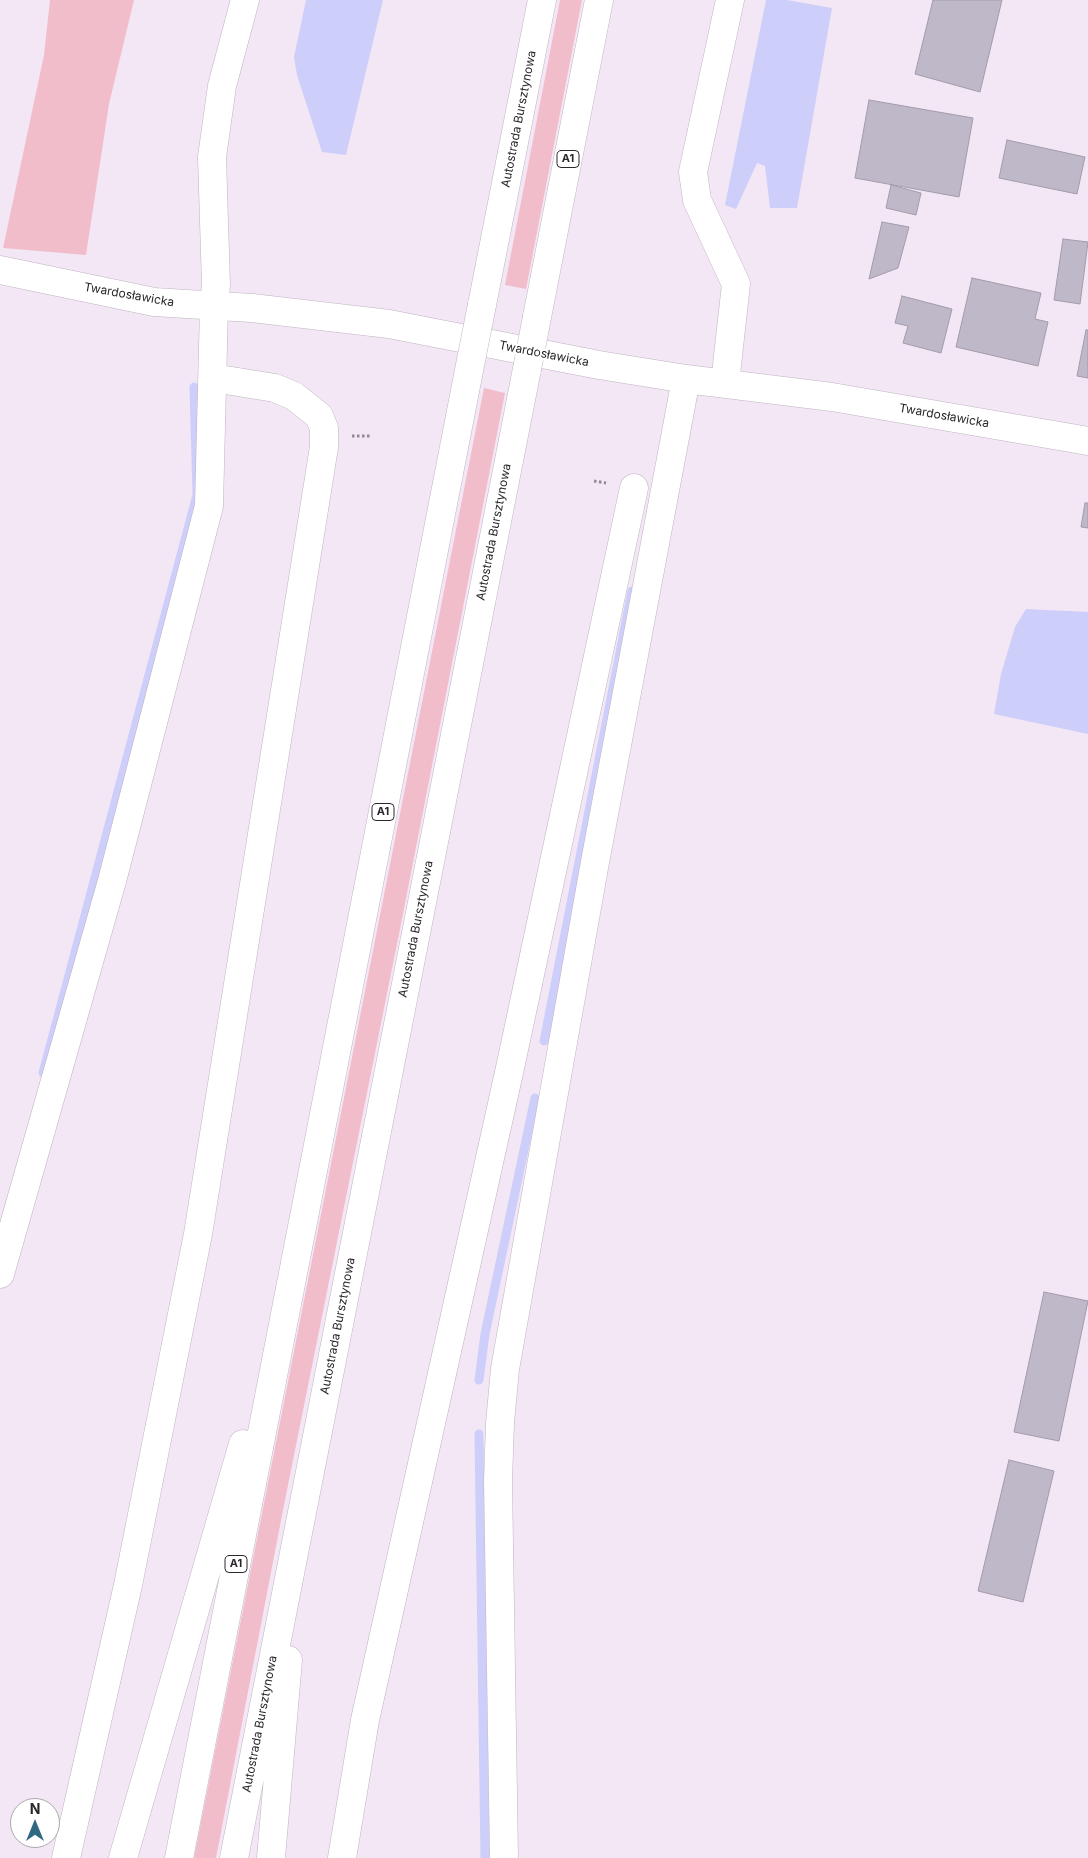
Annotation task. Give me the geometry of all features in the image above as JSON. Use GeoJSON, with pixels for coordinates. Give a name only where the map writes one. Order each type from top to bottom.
{"type":"FeatureCollection","features":[{"type":"Feature","properties":{"kind":"main road"},"geometry":{"type":"LineString","coordinates":[[0,1274],[112,881],[210,506],[216,285],[212,158],[222,86],[244,0]]}},
{"type":"Feature","properties":{"kind":"main road","name":"Autostrada Bursztynowa"},"geometry":{"type":"LineString","coordinates":[[179,1858],[542,0]]}},
{"type":"Feature","properties":{"kind":"main road","name":"Autostrada Bursztynowa"},"geometry":{"type":"LineString","coordinates":[[234,1858],[599,0]]}},
{"type":"Feature","properties":{"kind":"main road"},"geometry":{"type":"LineString","coordinates":[[724,383],[736,284],[699,204],[693,172],[730,0]]}},
{"type":"Feature","properties":{"kind":"main road","name":"Twardosławicka"},"geometry":{"type":"LineString","coordinates":[[0,270],[154,302],[252,308],[389,324],[600,365],[686,379],[832,396],[1088,441]]}},
{"type":"Feature","properties":{"kind":"main road"},"geometry":{"type":"LineString","coordinates":[[66,1858],[128,1585],[198,1234],[324,447],[324,428],[319,416],[294,396],[275,388],[213,378]]}},
{"type":"Feature","properties":{"kind":"main road"},"geometry":{"type":"LineString","coordinates":[[504,1858],[498,1481],[500,1423],[505,1369],[597,853],[686,379]]}},
{"type":"Feature","properties":{"kind":"main road"},"geometry":{"type":"LineString","coordinates":[[342,1858],[365,1720],[512,1059],[634,488]]}},
{"type":"Feature","properties":{"kind":"main road"},"geometry":{"type":"LineString","coordinates":[[123,1858],[294,1269]]}},
{"type":"Feature","properties":{"kind":"main road"},"geometry":{"type":"LineString","coordinates":[[271,1858],[300,1520]]}},
{"type":"Feature","properties":{"kind":"shaded area"},"geometry":{"type":"Polygon","coordinates":[[[50,0],[134,0],[109,104],[86,255],[3,248],[44,55],[50,0]]]}},
{"type":"Feature","properties":{"kind":"shaded area"},"geometry":{"type":"Polygon","coordinates":[[[560,0],[582,0],[526,289],[505,285],[560,0]]]}},
{"type":"Feature","properties":{"kind":"shaded area"},"geometry":{"type":"Polygon","coordinates":[[[484,388],[505,393],[400,929],[283,1510],[216,1858],[194,1858],[484,388]]]}},
{"type":"Feature","properties":{"kind":"water"},"geometry":{"type":"Polygon","coordinates":[[[306,0],[383,0],[346,155],[322,152],[297,75],[294,57],[306,0]]]}},
{"type":"Feature","properties":{"kind":"water"},"geometry":{"type":"Polygon","coordinates":[[[766,0],[787,0],[832,8],[797,208],[770,208],[765,166],[757,163],[736,209],[725,205],[766,0]]]}},
{"type":"Feature","properties":{"kind":"water"},"geometry":{"type":"Polygon","coordinates":[[[1026,609],[1088,612],[1088,734],[994,714],[1001,674],[1015,627],[1026,609]]]}},
{"type":"Feature","properties":{"kind":"building"},"geometry":{"type":"Polygon","coordinates":[[[933,0],[1002,0],[980,92],[915,74],[933,0]]]}},
{"type":"Feature","properties":{"kind":"building"},"geometry":{"type":"Polygon","coordinates":[[[869,100],[973,118],[959,197],[855,178],[869,100]]]}},
{"type":"Feature","properties":{"kind":"building"},"geometry":{"type":"Polygon","coordinates":[[[1007,140],[1085,157],[1077,194],[999,178],[1007,140]]]}},
{"type":"Feature","properties":{"kind":"building"},"geometry":{"type":"Polygon","coordinates":[[[891,185],[921,193],[916,215],[886,208],[891,185]]]}},
{"type":"Feature","properties":{"kind":"building"},"geometry":{"type":"Polygon","coordinates":[[[882,222],[909,227],[898,268],[869,279],[882,222]]]}},
{"type":"Feature","properties":{"kind":"building"},"geometry":{"type":"Polygon","coordinates":[[[1063,239],[1088,242],[1080,304],[1054,300],[1063,239]]]}},
{"type":"Feature","properties":{"kind":"building"},"geometry":{"type":"Polygon","coordinates":[[[972,278],[1041,293],[1035,319],[1048,322],[1038,366],[956,347],[972,278]]]}},
{"type":"Feature","properties":{"kind":"building"},"geometry":{"type":"Polygon","coordinates":[[[902,296],[952,309],[941,353],[903,343],[908,326],[895,323],[902,296]]]}},
{"type":"Feature","properties":{"kind":"building"},"geometry":{"type":"Polygon","coordinates":[[[1086,330],[1088,330],[1088,378],[1077,376],[1086,330]]]}},
{"type":"Feature","properties":{"kind":"building"},"geometry":{"type":"Polygon","coordinates":[[[1085,503],[1088,503],[1088,528],[1081,527],[1085,503]]]}},
{"type":"Feature","properties":{"kind":"building"},"geometry":{"type":"Polygon","coordinates":[[[1044,1292],[1088,1301],[1059,1441],[1014,1432],[1044,1292]]]}},
{"type":"Feature","properties":{"kind":"building"},"geometry":{"type":"Polygon","coordinates":[[[1009,1460],[1054,1471],[1023,1602],[978,1591],[1009,1460]]]}},
{"type":"Feature","properties":{"kind":"waterway"},"geometry":{"type":"LineString","coordinates":[[43,1073],[197,495],[194,387]]}},
{"type":"Feature","properties":{"kind":"waterway"},"geometry":{"type":"LineString","coordinates":[[544,1041],[632,591]]}},
{"type":"Feature","properties":{"kind":"waterway"},"geometry":{"type":"LineString","coordinates":[[479,1380],[485,1334],[535,1098]]}},
{"type":"Feature","properties":{"kind":"waterway"},"geometry":{"type":"LineString","coordinates":[[479,1434],[485,1858]]}}]}
